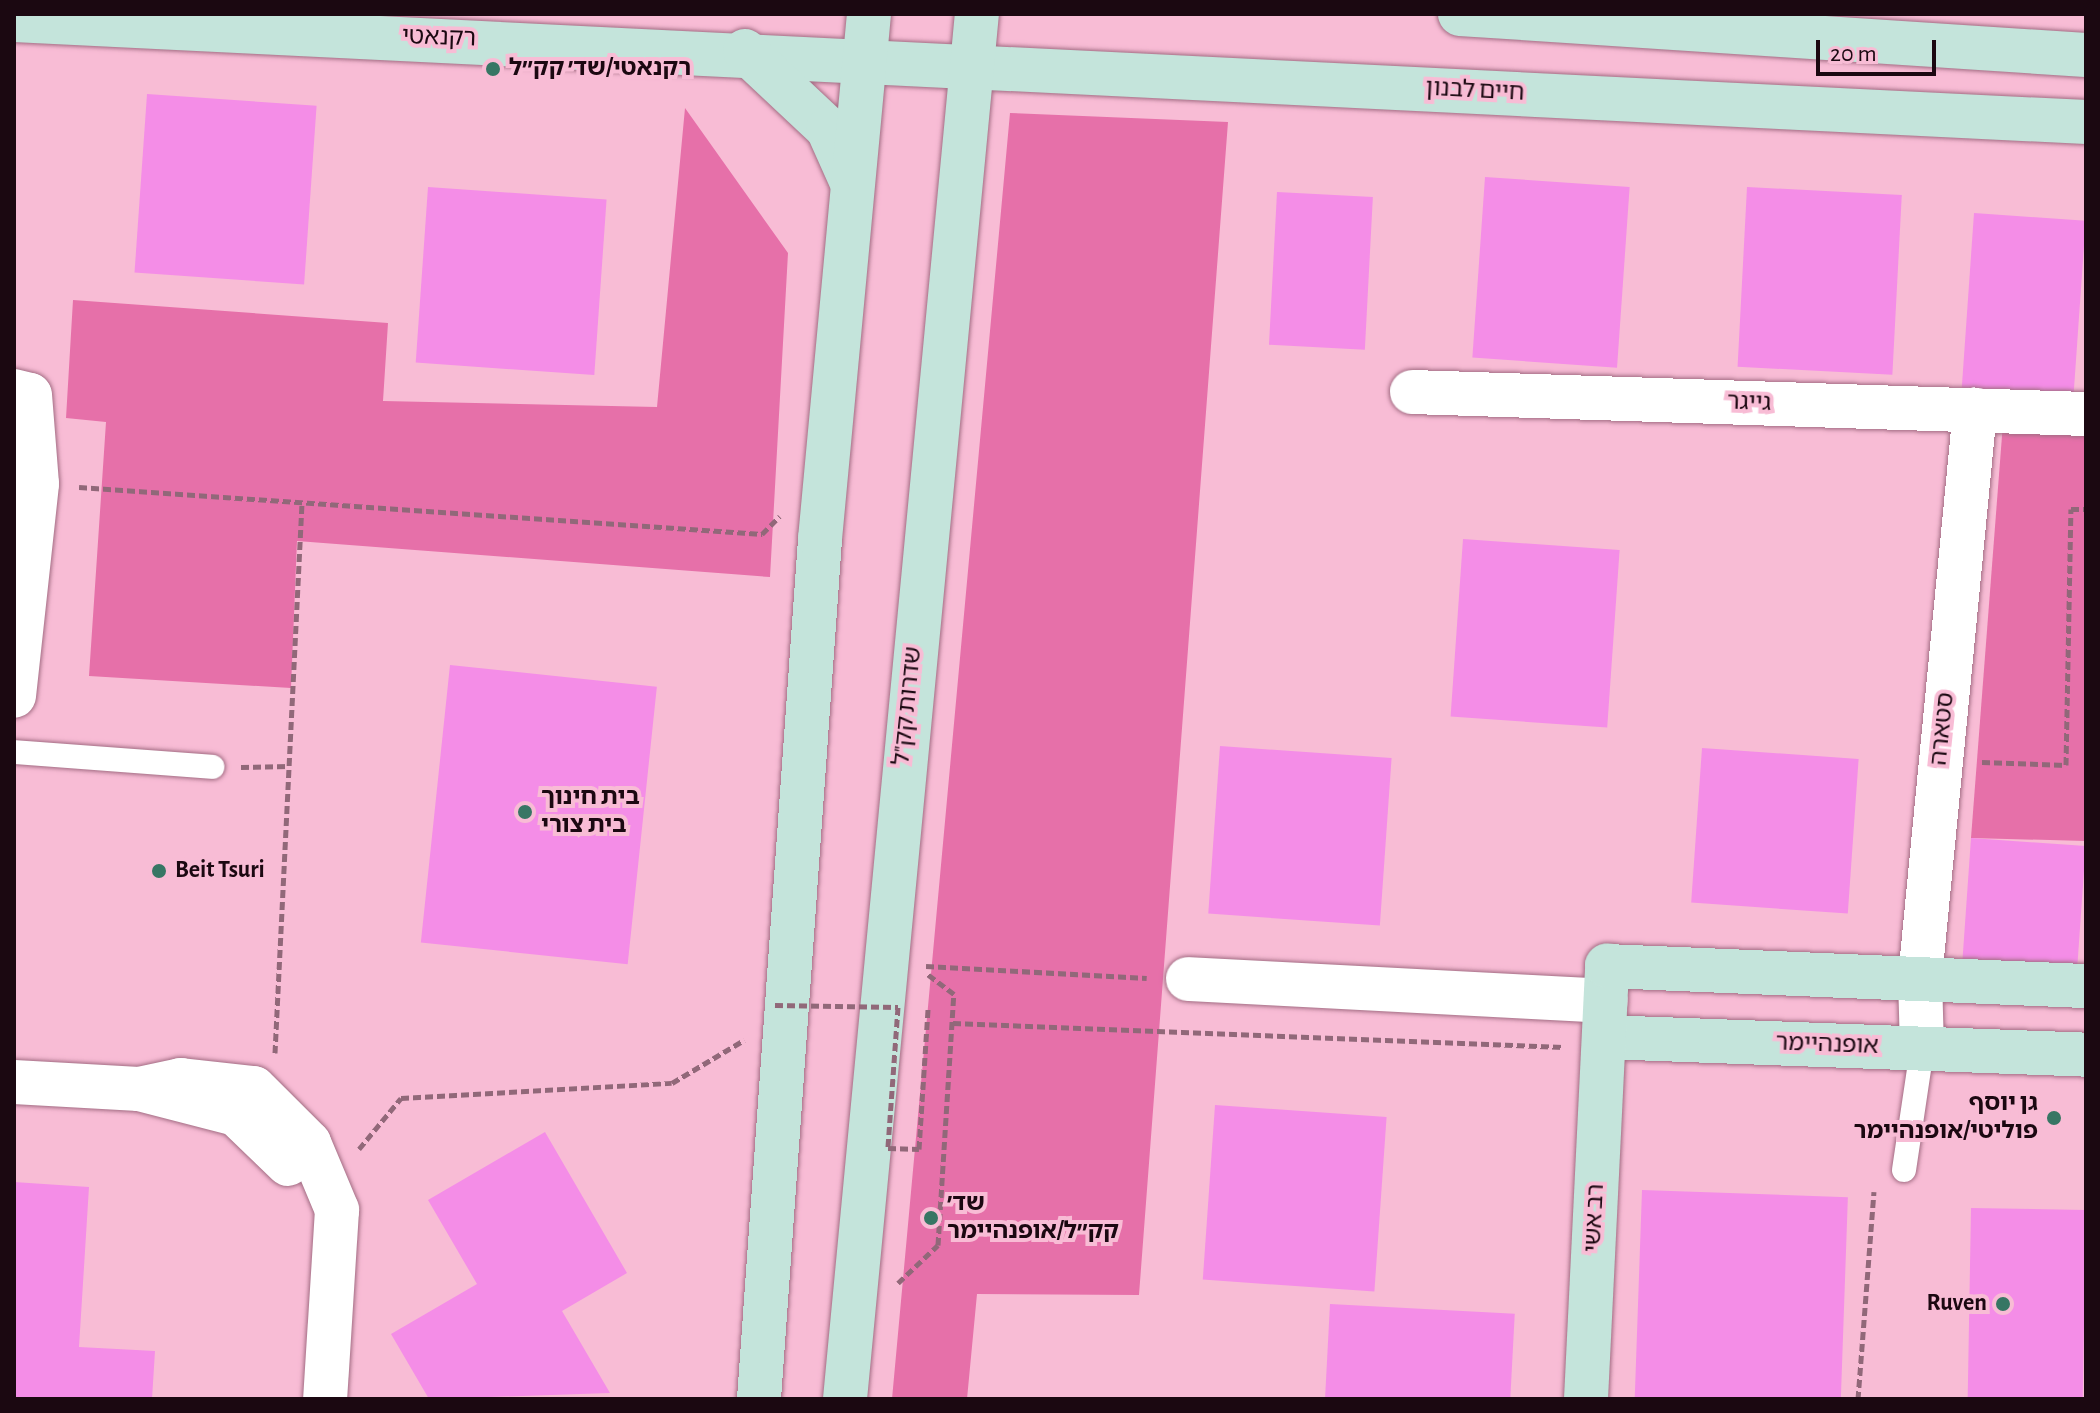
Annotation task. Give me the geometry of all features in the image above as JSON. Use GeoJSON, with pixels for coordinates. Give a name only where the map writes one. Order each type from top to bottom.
{"type":"FeatureCollection","features":[{"type":"Feature","properties":{"kind":"main road"},"geometry":{"type":"LineString","coordinates":[[759,1399],[853,185],[869,14]]}},
{"type":"Feature","properties":{"kind":"main road","name":"שדרות קק\"ל"},"geometry":{"type":"LineString","coordinates":[[845,1399],[977,14]]}},
{"type":"Feature","properties":{"kind":"main road"},"geometry":{"type":"LineString","coordinates":[[1460,14],[2086,55]]}},
{"type":"Feature","properties":{"kind":"main road","name":"רקנאטי"},"geometry":{"type":"LineString","coordinates":[[14,20],[745,51],[865,59]]}},
{"type":"Feature","properties":{"kind":"main road"},"geometry":{"type":"LineString","coordinates":[[745,51],[828,129],[853,185]]}},
{"type":"Feature","properties":{"kind":"main road","name":"חיים לבנון"},"geometry":{"type":"LineString","coordinates":[[865,59],[2086,122]]}},
{"type":"Feature","properties":{"kind":"main road"},"geometry":{"type":"LineString","coordinates":[[961,157],[984,113],[1009,87],[1052,69]]}},
{"type":"Feature","properties":{"kind":"main road"},"geometry":{"type":"LineString","coordinates":[[1604,1029],[1607,966],[2086,986]]}},
{"type":"Feature","properties":{"kind":"main road","name":"אופנהיימר"},"geometry":{"type":"LineString","coordinates":[[1604,1029],[1922,1049],[2086,1055]]}},
{"type":"Feature","properties":{"kind":"main road","name":"רב אשי"},"geometry":{"type":"LineString","coordinates":[[1586,1399],[1604,1029]]}},
{"type":"Feature","properties":{"kind":"street"},"geometry":{"type":"LineString","coordinates":[[14,391],[30,395],[37,484],[14,696]]}},
{"type":"Feature","properties":{"kind":"street","name":"גייגר"},"geometry":{"type":"LineString","coordinates":[[1412,392],[2086,414]]}},
{"type":"Feature","properties":{"kind":"street","name":"סטארה"},"geometry":{"type":"LineString","coordinates":[[1922,1049],[1920,978],[1975,410]]}},
{"type":"Feature","properties":{"kind":"street","name":"אופנהיימר"},"geometry":{"type":"LineString","coordinates":[[1188,979],[1604,1029]]}},
{"type":"Feature","properties":{"kind":"street"},"geometry":{"type":"LineString","coordinates":[[139,1089],[181,1080],[254,1088],[309,1143],[337,1210],[325,1399]]}},
{"type":"Feature","properties":{"kind":"street"},"geometry":{"type":"LineString","coordinates":[[14,1082],[139,1089],[236,1114],[287,1162],[332,1286]]}},
{"type":"Feature","properties":{"kind":"lane"},"geometry":{"type":"LineString","coordinates":[[14,752],[117,757],[212,767]]}},
{"type":"Feature","properties":{"kind":"lane"},"geometry":{"type":"LineString","coordinates":[[1904,1170],[1922,1049]]}},
{"type":"Feature","properties":{"kind":"path"},"geometry":{"type":"LineString","coordinates":[[37,484],[762,534],[791,506]]}},
{"type":"Feature","properties":{"kind":"path"},"geometry":{"type":"LineString","coordinates":[[273,1106],[302,503]]}},
{"type":"Feature","properties":{"kind":"path"},"geometry":{"type":"LineString","coordinates":[[1940,761],[2066,765],[2071,509],[2086,509]]}},
{"type":"Feature","properties":{"kind":"path"},"geometry":{"type":"LineString","coordinates":[[212,767],[289,766]]}},
{"type":"Feature","properties":{"kind":"path"},"geometry":{"type":"LineString","coordinates":[[887,1293],[938,1245],[954,994],[916,965],[1188,979]]}},
{"type":"Feature","properties":{"kind":"path"},"geometry":{"type":"LineString","coordinates":[[775,1005],[898,1007],[888,1148],[919,1149],[928,1008]]}},
{"type":"Feature","properties":{"kind":"path"},"geometry":{"type":"LineString","coordinates":[[953,1023],[1604,1029]]}},
{"type":"Feature","properties":{"kind":"path"},"geometry":{"type":"LineString","coordinates":[[328,1187],[401,1098],[672,1083],[745,1038]]}},
{"type":"Feature","properties":{"kind":"path"},"geometry":{"type":"LineString","coordinates":[[1858,1399],[1874,1192]]}},
{"type":"Feature","properties":{"kind":"shaded area"},"geometry":{"type":"Polygon","coordinates":[[[685,108],[788,253],[770,577],[297,541],[291,688],[89,676],[106,422],[66,418],[73,300],[388,323],[383,401],[657,407],[685,108]]]}},
{"type":"Feature","properties":{"kind":"shaded area"},"geometry":{"type":"Polygon","coordinates":[[[1010,113],[1228,122],[1139,1295],[977,1294],[967,1399],[892,1399],[1010,113]]]}},
{"type":"Feature","properties":{"kind":"shaded area"},"geometry":{"type":"Polygon","coordinates":[[[2003,423],[2086,426],[2086,841],[1971,838],[2003,423]]]}},
{"type":"Feature","properties":{"kind":"building"},"geometry":{"type":"Polygon","coordinates":[[[147,94],[317,106],[304,284],[135,273],[147,94]]]}},
{"type":"Feature","properties":{"kind":"building"},"geometry":{"type":"Polygon","coordinates":[[[1485,177],[1630,187],[1617,368],[1472,358],[1485,177]]]}},
{"type":"Feature","properties":{"kind":"building"},"geometry":{"type":"Polygon","coordinates":[[[428,187],[607,199],[594,375],[416,363],[428,187]]]}},
{"type":"Feature","properties":{"kind":"building"},"geometry":{"type":"Polygon","coordinates":[[[1747,187],[1902,195],[1892,375],[1738,367],[1747,187]]]}},
{"type":"Feature","properties":{"kind":"building"},"geometry":{"type":"Polygon","coordinates":[[[1277,192],[1373,197],[1365,350],[1269,345],[1277,192]]]}},
{"type":"Feature","properties":{"kind":"building"},"geometry":{"type":"Polygon","coordinates":[[[1974,213],[2086,221],[2074,395],[1962,388],[1974,213]]]}},
{"type":"Feature","properties":{"kind":"building"},"geometry":{"type":"Polygon","coordinates":[[[1463,539],[1620,550],[1607,728],[1451,717],[1463,539]]]}},
{"type":"Feature","properties":{"kind":"building"},"geometry":{"type":"Polygon","coordinates":[[[450,665],[657,687],[628,964],[421,942],[450,665]]]}},
{"type":"Feature","properties":{"kind":"building"},"geometry":{"type":"Polygon","coordinates":[[[1220,746],[1392,758],[1380,926],[1208,914],[1220,746]]]}},
{"type":"Feature","properties":{"kind":"building"},"geometry":{"type":"Polygon","coordinates":[[[1702,748],[1859,759],[1848,914],[1691,903],[1702,748]]]}},
{"type":"Feature","properties":{"kind":"building"},"geometry":{"type":"Polygon","coordinates":[[[1971,838],[2086,846],[2077,971],[1962,963],[1971,838]]]}},
{"type":"Feature","properties":{"kind":"building"},"geometry":{"type":"Polygon","coordinates":[[[1215,1105],[1387,1117],[1374,1292],[1203,1280],[1215,1105]]]}},
{"type":"Feature","properties":{"kind":"building"},"geometry":{"type":"Polygon","coordinates":[[[545,1132],[627,1273],[562,1311],[610,1393],[429,1399],[391,1334],[477,1284],[428,1200],[545,1132]]]}},
{"type":"Feature","properties":{"kind":"building"},"geometry":{"type":"Polygon","coordinates":[[[14,1182],[89,1187],[79,1347],[155,1351],[152,1399],[14,1399],[14,1182]]]}},
{"type":"Feature","properties":{"kind":"building"},"geometry":{"type":"Polygon","coordinates":[[[1642,1190],[1848,1197],[1841,1399],[1635,1399],[1642,1190]]]}},
{"type":"Feature","properties":{"kind":"building"},"geometry":{"type":"Polygon","coordinates":[[[1971,1208],[2086,1210],[2083,1399],[1968,1399],[1971,1208]]]}},
{"type":"Feature","properties":{"kind":"building"},"geometry":{"type":"Polygon","coordinates":[[[1330,1304],[1515,1314],[1510,1399],[1325,1399],[1330,1304]]]}},
{"type":"Feature","properties":{"kind":"place","name":"רקנאטי/שד׳ קק״ל"},"geometry":{"type":"Point","coordinates":[493,69]}},
{"type":"Feature","properties":{"kind":"place","name":"בית חינוך בית צורי"},"geometry":{"type":"Point","coordinates":[525,812]}},
{"type":"Feature","properties":{"kind":"place","name":"Beit Tsuri"},"geometry":{"type":"Point","coordinates":[159,871]}},
{"type":"Feature","properties":{"kind":"place","name":"גן יוסף פוליטי/אופנהיימר"},"geometry":{"type":"Point","coordinates":[2054,1118]}},
{"type":"Feature","properties":{"kind":"place","name":"שד׳ קק״ל/אופנהיימר"},"geometry":{"type":"Point","coordinates":[931,1218]}},
{"type":"Feature","properties":{"kind":"place","name":"Ruven"},"geometry":{"type":"Point","coordinates":[2003,1304]}}]}
